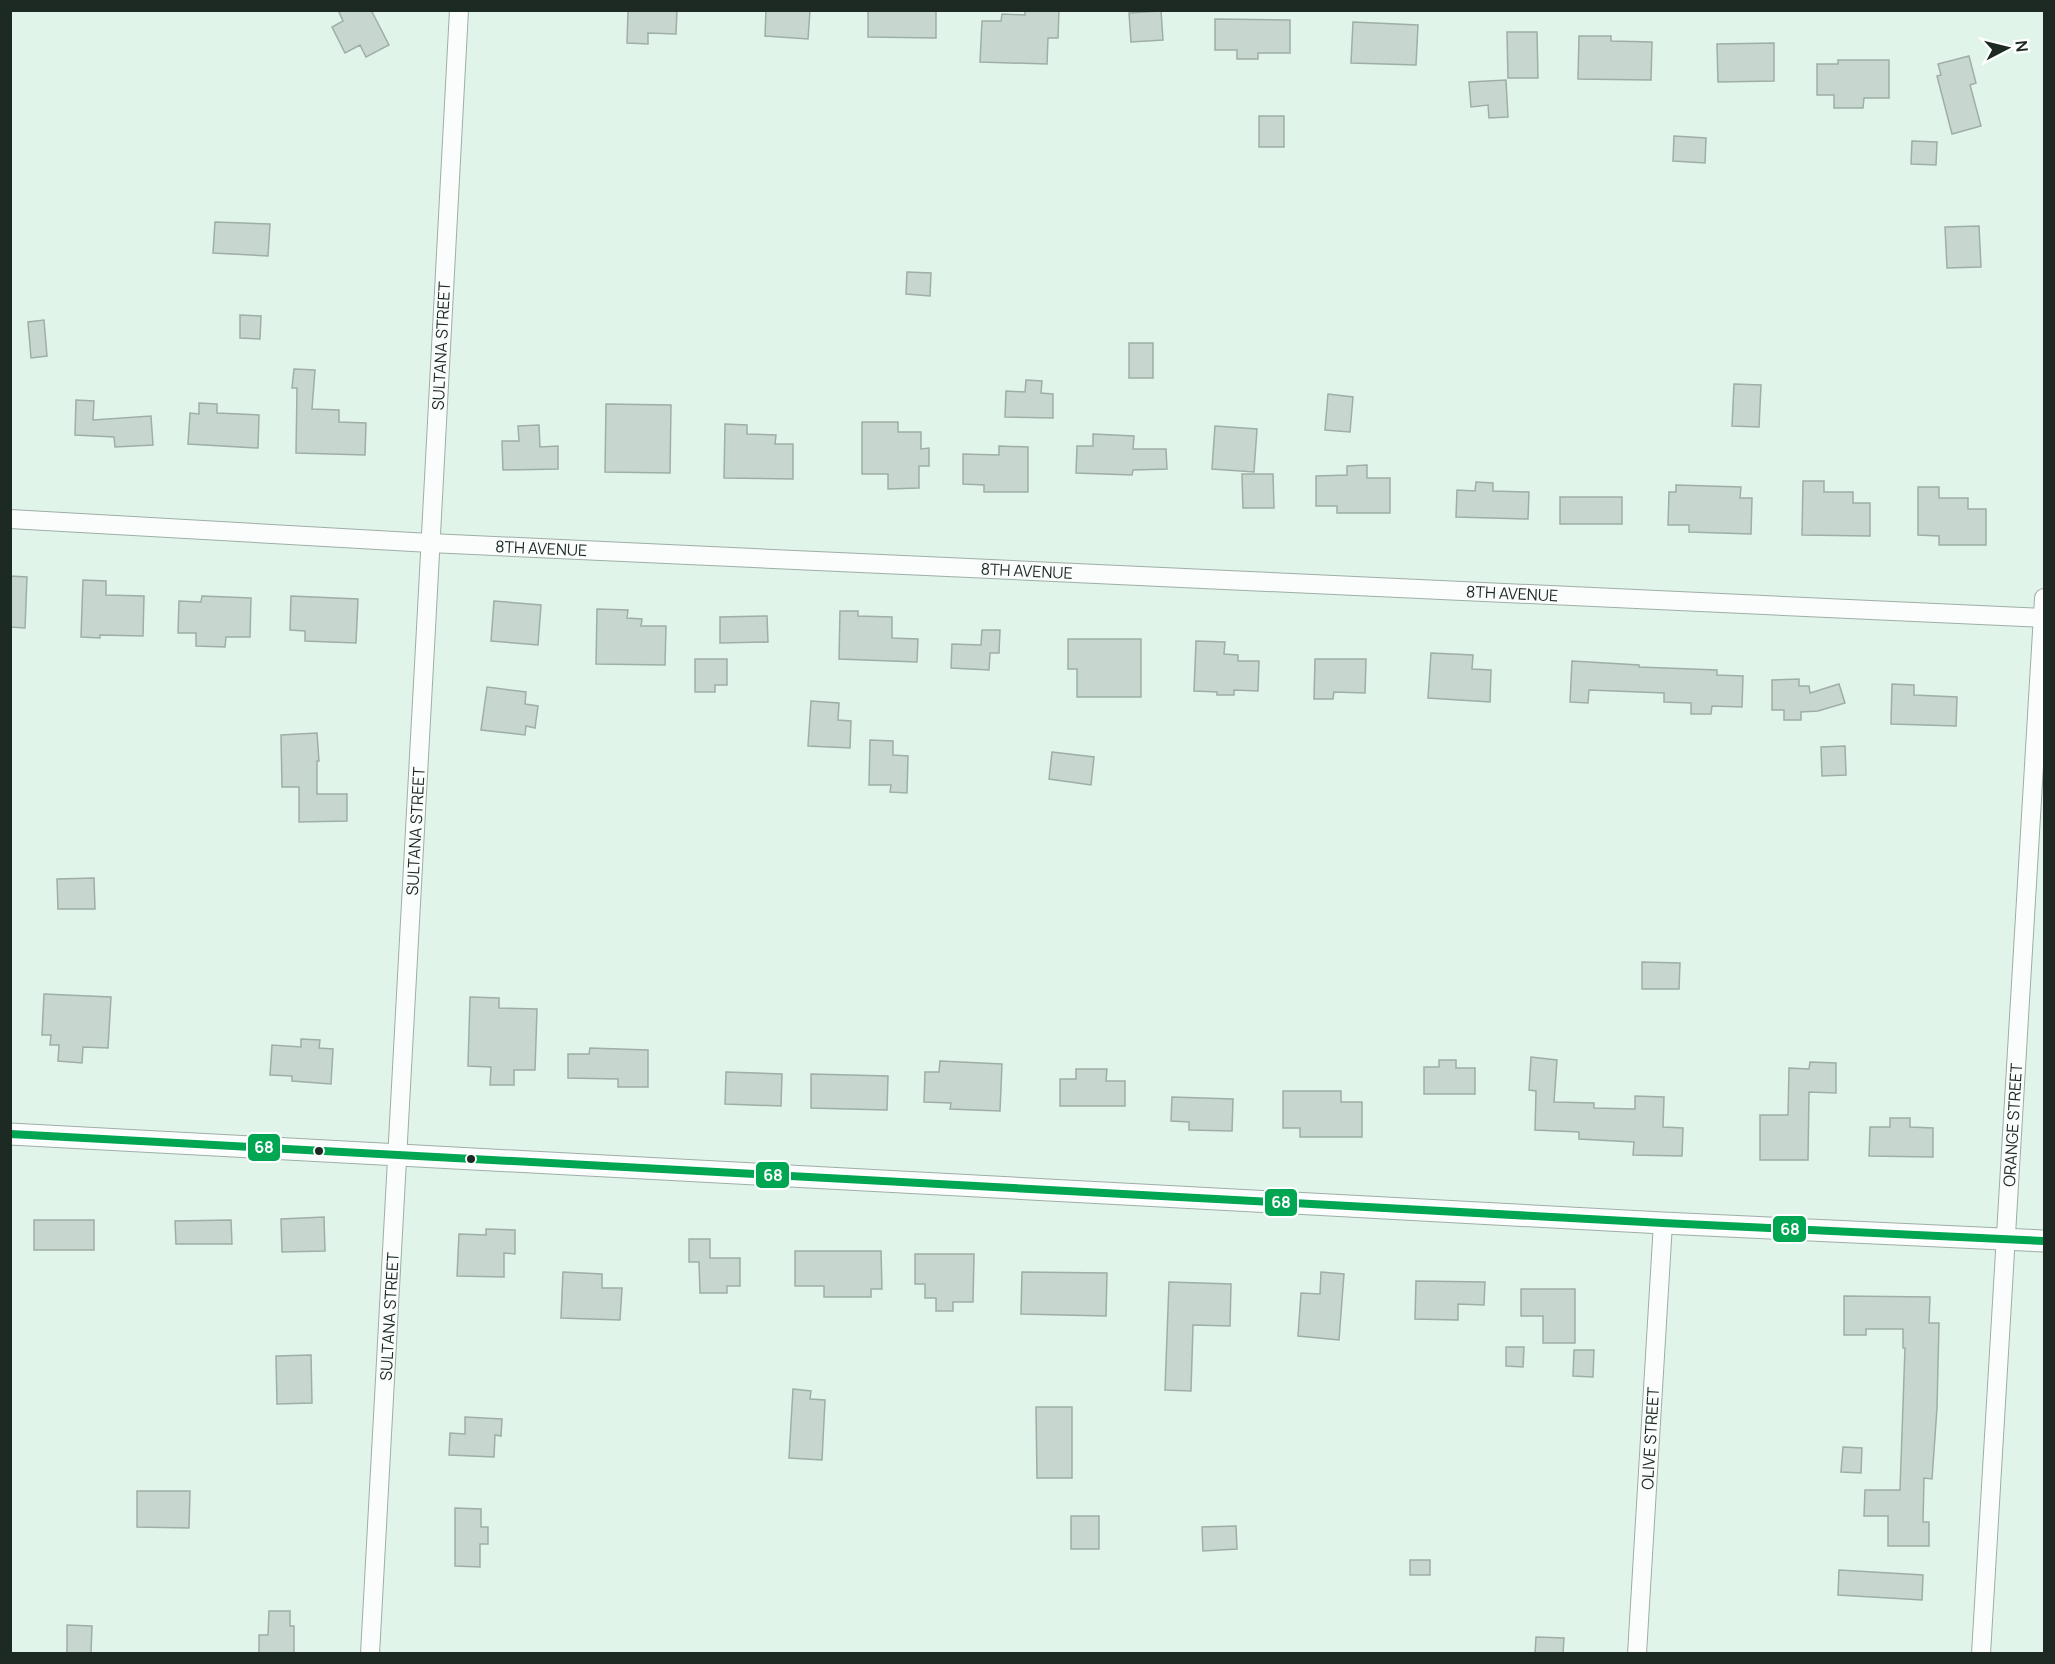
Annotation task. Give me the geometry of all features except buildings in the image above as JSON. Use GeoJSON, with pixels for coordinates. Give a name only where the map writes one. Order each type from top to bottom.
{"type":"FeatureCollection","features":[{"type":"Feature","properties":{"kind":"street","name":"SULTANA STREET"},"geometry":{"type":"LineString","coordinates":[[370,1653],[399,1155],[459,10]]}},
{"type":"Feature","properties":{"kind":"street","name":"8TH AVENUE"},"geometry":{"type":"LineString","coordinates":[[10,519],[430,543],[2044,618]]}},
{"type":"Feature","properties":{"kind":"street","name":"ORANGE STREET"},"geometry":{"type":"LineString","coordinates":[[1981,1653],[2044,598]]}},
{"type":"Feature","properties":{"kind":"street"},"geometry":{"type":"LineString","coordinates":[[10,1134],[1664,1223],[2044,1241]]}},
{"type":"Feature","properties":{"kind":"street","name":"OLIVE STREET"},"geometry":{"type":"LineString","coordinates":[[1637,1653],[1664,1223]]}},
{"type":"Feature","properties":{"kind":"transit line","name":"68"},"geometry":{"type":"LineString","coordinates":[[10,1134],[1663,1223],[2044,1241]]}}]}
